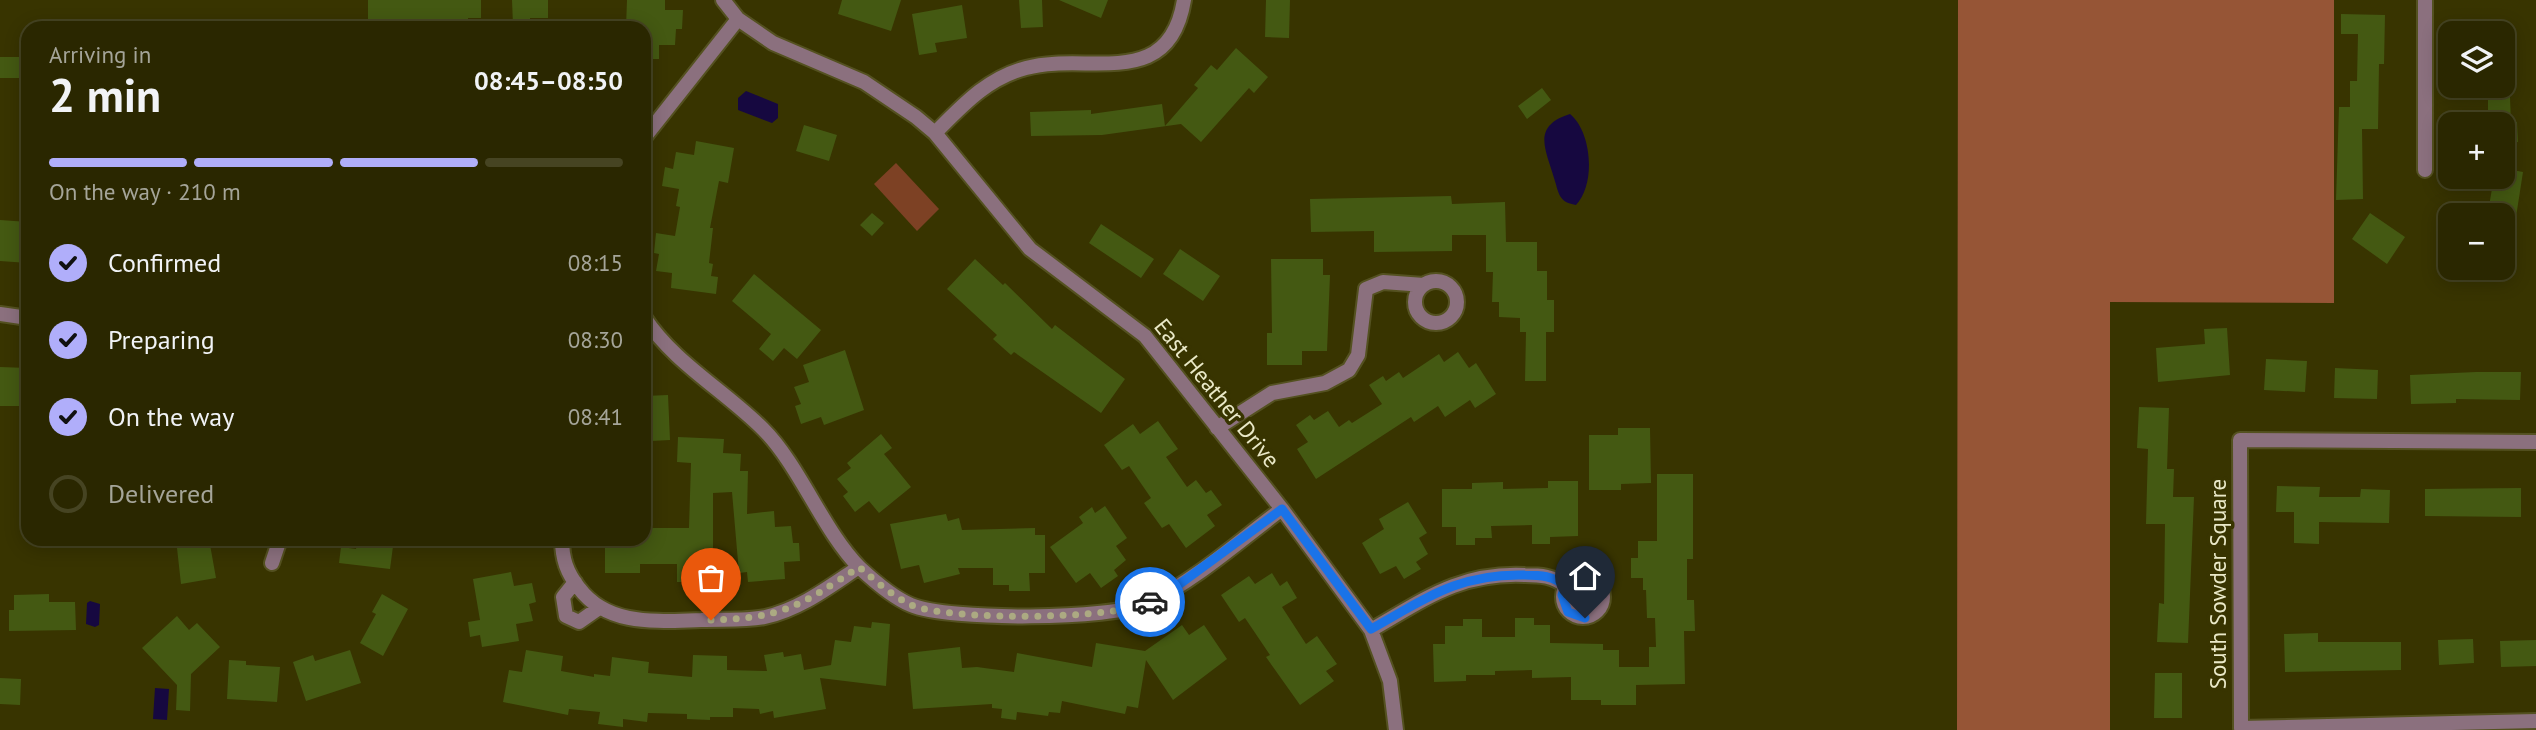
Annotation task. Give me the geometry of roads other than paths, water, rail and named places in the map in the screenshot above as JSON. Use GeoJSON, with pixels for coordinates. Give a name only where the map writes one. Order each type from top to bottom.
{"type":"FeatureCollection","features":[{"type":"Feature","properties":{"kind":"street","name":"East Heather Drive"},"geometry":{"type":"LineString","coordinates":[[723,0],[738,19],[773,43],[863,82],[895,101],[935,133],[1030,249],[1145,335],[1282,509],[1371,629],[1390,681],[1396,730]]}},
{"type":"Feature","properties":{"kind":"street"},"geometry":{"type":"LineString","coordinates":[[935,133],[978,90],[1005,75],[1042,64],[1100,66],[1132,62],[1156,52],[1171,40],[1181,19],[1184,0]]}},
{"type":"Feature","properties":{"kind":"street"},"geometry":{"type":"LineString","coordinates":[[2425,0],[2425,170]]}},
{"type":"Feature","properties":{"kind":"street"},"geometry":{"type":"LineString","coordinates":[[651,129],[738,19]]}},
{"type":"Feature","properties":{"kind":"street"},"geometry":{"type":"LineString","coordinates":[[1217,428],[1272,393],[1325,383],[1349,370],[1358,355],[1366,289],[1383,282],[1424,285]]}},
{"type":"Feature","properties":{"kind":"street"},"geometry":{"type":"LineString","coordinates":[[0,314],[21,317]]}},
{"type":"Feature","properties":{"kind":"street"},"geometry":{"type":"LineString","coordinates":[[651,327],[663,344],[763,429],[859,567],[912,605],[963,614],[1098,613],[1146,604],[1177,586],[1282,509]]}},
{"type":"Feature","properties":{"kind":"street","name":"South Sowder Square"},"geometry":{"type":"LineString","coordinates":[[2536,442],[2240,440],[2241,728],[2536,721]]}},
{"type":"Feature","properties":{"kind":"street"},"geometry":{"type":"LineString","coordinates":[[272,563],[278,546]]}},
{"type":"Feature","properties":{"kind":"street"},"geometry":{"type":"LineString","coordinates":[[562,546],[563,560],[575,583],[599,608],[614,616],[659,621],[764,617],[813,598],[859,567]]}},
{"type":"Feature","properties":{"kind":"street"},"geometry":{"type":"LineString","coordinates":[[1371,629],[1460,581],[1504,575],[1541,575],[1558,580],[1565,586]]}},
{"type":"Feature","properties":{"kind":"street"},"geometry":{"type":"LineString","coordinates":[[575,583],[563,597],[566,616],[579,622],[599,608]]}}]}
